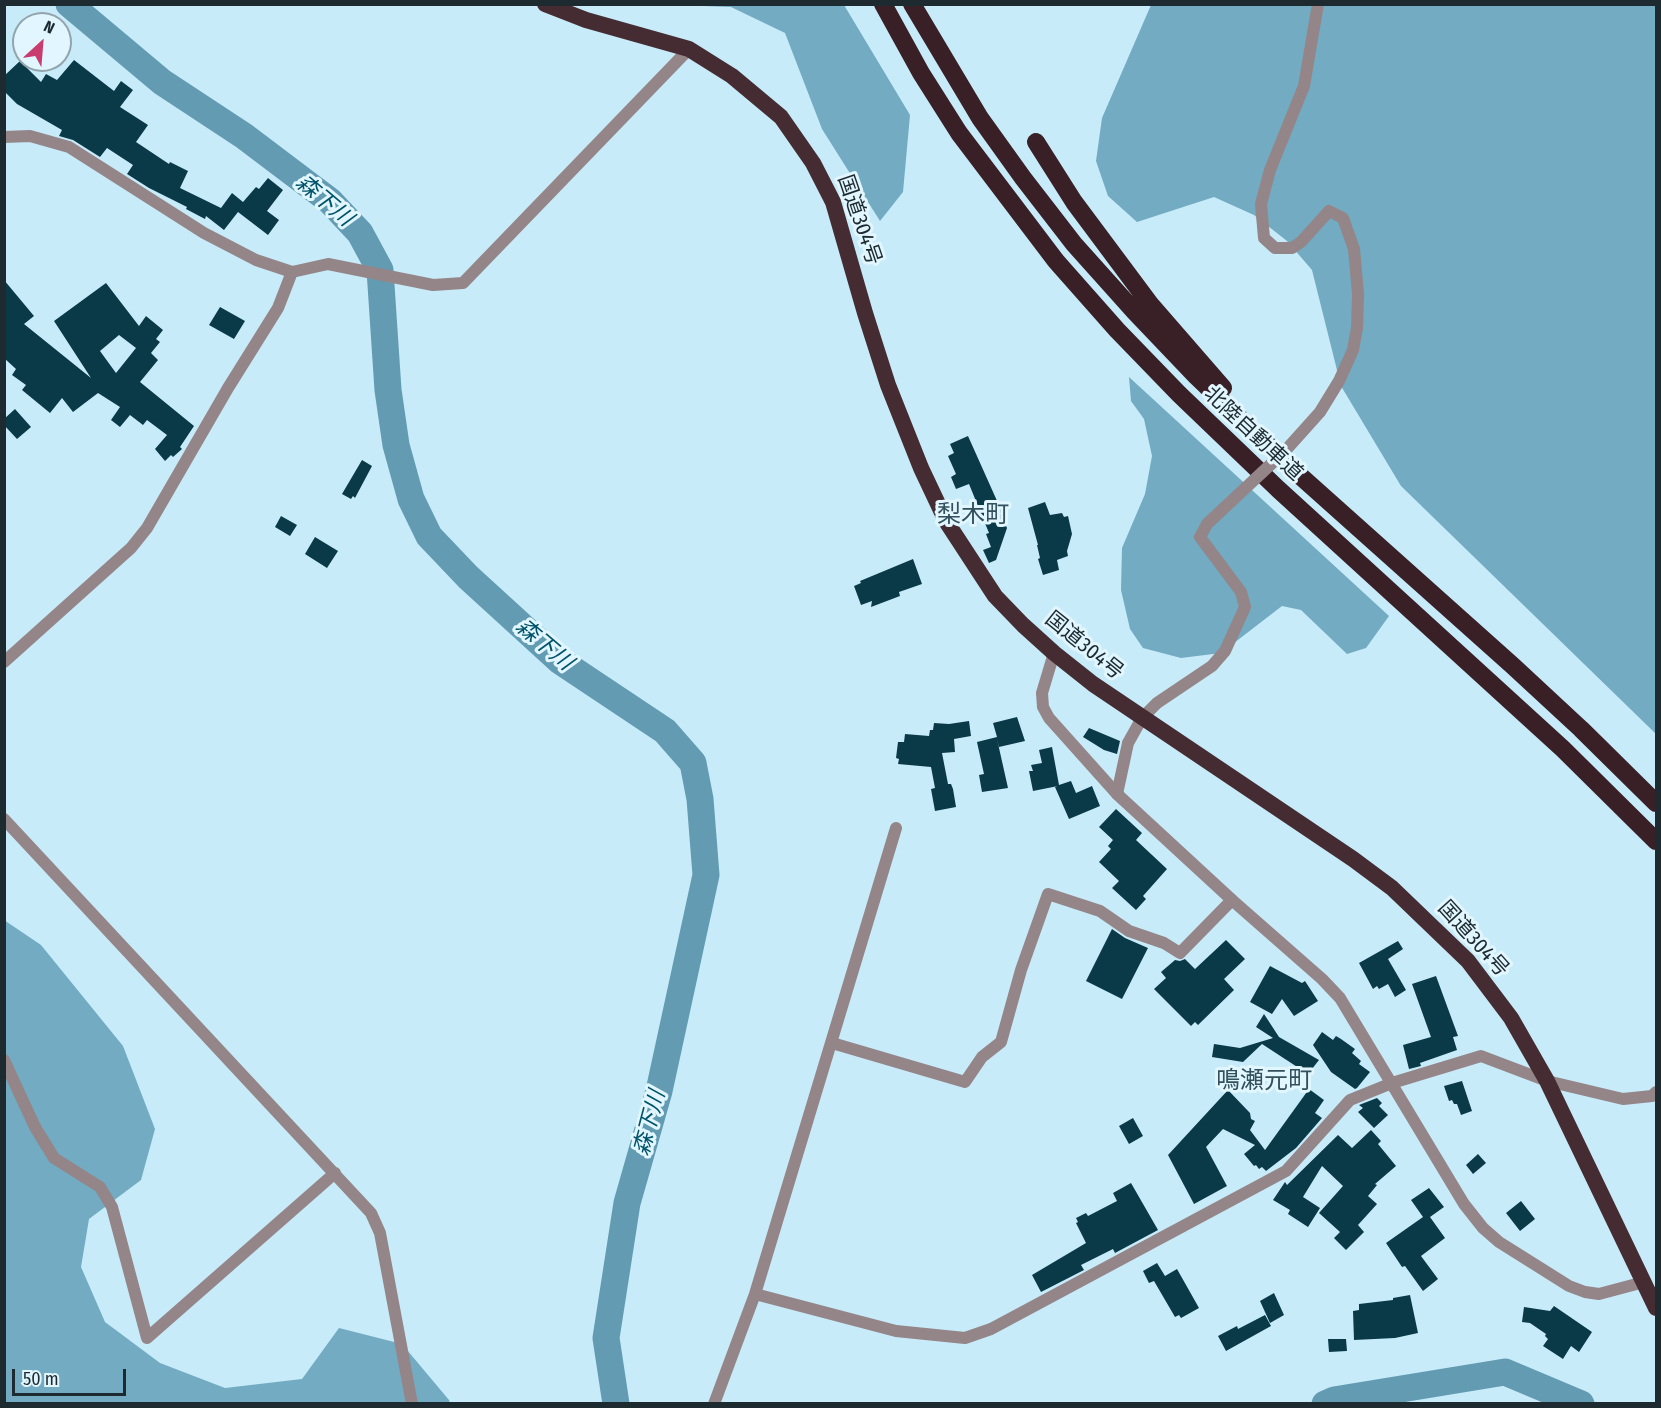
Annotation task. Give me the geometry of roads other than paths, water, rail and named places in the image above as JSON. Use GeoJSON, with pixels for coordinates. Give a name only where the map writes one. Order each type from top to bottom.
{"type":"FeatureCollection","features":[{"type":"Feature","properties":{"kind":"highway","name":"国道304号"},"geometry":{"type":"LineString","coordinates":[[545,4],[586,20],[689,49],[732,76],[781,117],[813,163],[833,202],[888,385],[921,468],[946,521],[995,596],[1023,626],[1093,684],[1353,859],[1392,888],[1468,961],[1511,1018],[1547,1081],[1650,1280],[1656,1308]]}},
{"type":"Feature","properties":{"kind":"highway"},"geometry":{"type":"LineString","coordinates":[[875,4],[921,73]]}},
{"type":"Feature","properties":{"kind":"highway","name":"北陸自動車道"},"geometry":{"type":"LineString","coordinates":[[883,4],[921,73],[959,133],[1056,261],[1117,330],[1179,394],[1262,473],[1554,741],[1656,841]]}},
{"type":"Feature","properties":{"kind":"highway","name":"北陸自動車道"},"geometry":{"type":"LineString","coordinates":[[912,4],[980,118],[1023,178],[1074,244],[1134,311],[1196,376],[1297,473],[1581,729],[1656,803]]}},
{"type":"Feature","properties":{"kind":"highway"},"geometry":{"type":"LineString","coordinates":[[1036,142],[1074,202],[1150,304],[1244,411],[1372,534],[1398,563]]}},
{"type":"Feature","properties":{"kind":"street"},"geometry":{"type":"LineString","coordinates":[[1117,794],[1128,743],[1142,718],[1157,703],[1212,666],[1226,651],[1245,607],[1241,592],[1200,537],[1207,524],[1285,451],[1320,412],[1339,381],[1353,350],[1357,328],[1358,294],[1354,249],[1343,218],[1329,211],[1301,242],[1292,248],[1275,248],[1264,238],[1261,204],[1270,170],[1304,86],[1318,4]]}},
{"type":"Feature","properties":{"kind":"street"},"geometry":{"type":"LineString","coordinates":[[4,137],[30,136],[69,147],[204,233],[256,260],[292,273],[328,264],[433,285],[463,283],[689,49]]}},
{"type":"Feature","properties":{"kind":"street"},"geometry":{"type":"LineString","coordinates":[[4,662],[131,548],[147,528],[228,388],[278,308],[292,273]]}},
{"type":"Feature","properties":{"kind":"street"},"geometry":{"type":"LineString","coordinates":[[1054,653],[1042,693],[1043,707],[1049,718],[1117,794],[1322,979],[1340,998],[1464,1204],[1483,1228],[1499,1242],[1569,1286],[1585,1292],[1599,1294],[1650,1280]]}},
{"type":"Feature","properties":{"kind":"street"},"geometry":{"type":"LineString","coordinates":[[4,819],[371,1213],[380,1233],[412,1404]]}},
{"type":"Feature","properties":{"kind":"street"},"geometry":{"type":"LineString","coordinates":[[714,1404],[755,1294],[896,828]]}},
{"type":"Feature","properties":{"kind":"street"},"geometry":{"type":"LineString","coordinates":[[832,1043],[965,1082],[982,1057],[1001,1042],[1021,970],[1048,894],[1100,911],[1129,931],[1164,943],[1180,952],[1232,900]]}},
{"type":"Feature","properties":{"kind":"street"},"geometry":{"type":"LineString","coordinates":[[755,1294],[896,1331],[965,1338],[991,1329],[1286,1171],[1350,1100],[1392,1083],[1481,1056],[1547,1081],[1623,1100],[1652,1096],[1656,1092]]}},
{"type":"Feature","properties":{"kind":"street"},"geometry":{"type":"LineString","coordinates":[[4,1060],[35,1127],[54,1158],[100,1187],[112,1207],[147,1338],[335,1173]]}},
{"type":"Feature","properties":{"kind":"waterway","name":"森下川"},"geometry":{"type":"LineString","coordinates":[[69,4],[162,82],[244,136],[330,201],[360,233],[380,270],[388,390],[396,445],[411,499],[429,536],[468,577],[560,661],[665,731],[693,763],[700,799],[706,875],[659,1091],[627,1203],[606,1338],[616,1404]]}},
{"type":"Feature","properties":{"kind":"waterway","name":"森下川"},"geometry":{"type":"LineString","coordinates":[[1325,1404],[1334,1400],[1505,1372],[1581,1404]]}},
{"type":"Feature","properties":{"kind":"district","name":"梨木町"},"geometry":{"type":"Point","coordinates":[973,515]}},
{"type":"Feature","properties":{"kind":"district","name":"鳴瀬元町"},"geometry":{"type":"Point","coordinates":[1264,1081]}}]}
